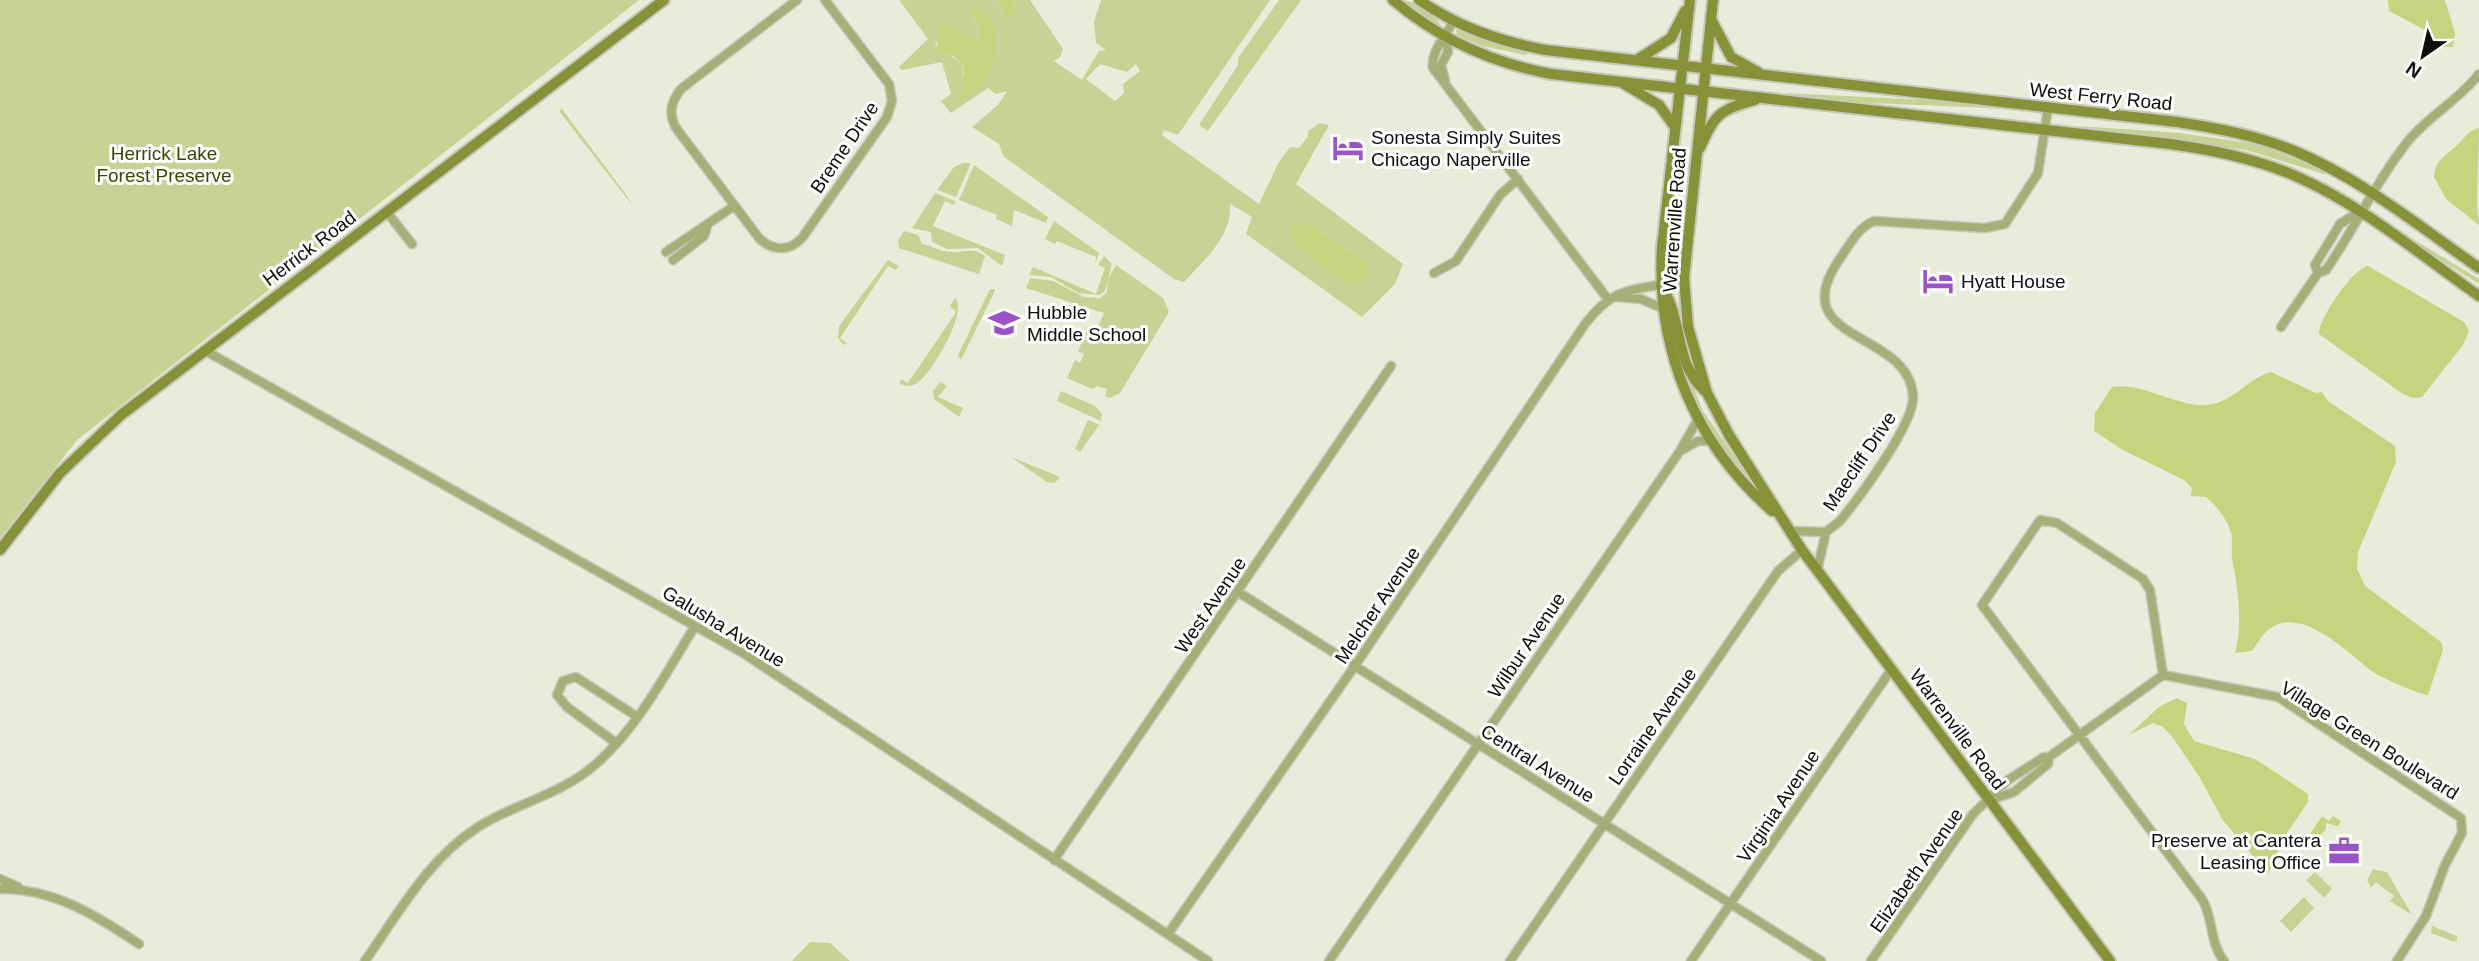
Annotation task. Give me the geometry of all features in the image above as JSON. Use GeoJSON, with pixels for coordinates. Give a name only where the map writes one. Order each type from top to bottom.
{"type":"FeatureCollection","features":[{"type":"Feature","properties":{"kind":"main road","name":"Herrick Road"},"geometry":{"type":"LineString","coordinates":[[0,550],[36,501],[83,449],[121,415],[664,0]]}},
{"type":"Feature","properties":{"kind":"main road"},"geometry":{"type":"LineString","coordinates":[[1393,0],[1447,37],[1474,51],[1536,71],[1702,91]]}},
{"type":"Feature","properties":{"kind":"main road"},"geometry":{"type":"LineString","coordinates":[[1419,0],[1453,21],[1485,35],[1524,46],[1682,66]]}},
{"type":"Feature","properties":{"kind":"main road","name":"Warrenville Road"},"geometry":{"type":"LineString","coordinates":[[1713,0],[1704,68],[1684,290],[1690,334],[1707,393],[1717,415],[1802,550],[2110,961]]}},
{"type":"Feature","properties":{"kind":"main road"},"geometry":{"type":"LineString","coordinates":[[1635,60],[1671,38],[1690,1]]}},
{"type":"Feature","properties":{"kind":"main road","name":"Warrenville Road"},"geometry":{"type":"LineString","coordinates":[[1690,1],[1660,285],[1664,309],[1675,370],[1710,441],[1738,478],[1780,518]]}},
{"type":"Feature","properties":{"kind":"main road"},"geometry":{"type":"LineString","coordinates":[[1710,19],[1731,57],[1763,75]]}},
{"type":"Feature","properties":{"kind":"main road","name":"West Ferry Road"},"geometry":{"type":"LineString","coordinates":[[1682,66],[2177,122],[2236,132],[2290,149],[2373,194],[2479,268]]}},
{"type":"Feature","properties":{"kind":"main road"},"geometry":{"type":"LineString","coordinates":[[1618,81],[1651,99],[1675,127]]}},
{"type":"Feature","properties":{"kind":"main road","name":"West Ferry Road"},"geometry":{"type":"LineString","coordinates":[[1702,91],[2170,144],[2233,155],[2302,179],[2359,212],[2479,296]]}},
{"type":"Feature","properties":{"kind":"main road"},"geometry":{"type":"LineString","coordinates":[[1695,160],[1714,117],[1730,107],[1763,98]]}},
{"type":"Feature","properties":{"kind":"main road"},"geometry":{"type":"LineString","coordinates":[[1660,285],[1671,299],[1676,335],[1691,379],[1707,393]]}},
{"type":"Feature","properties":{"kind":"street","name":"Breme Drive"},"geometry":{"type":"LineString","coordinates":[[797,0],[681,89],[672,102],[670,114],[676,128],[734,206],[765,244],[779,248],[797,243],[890,111],[892,98],[889,84],[825,0]]}},
{"type":"Feature","properties":{"kind":"street"},"geometry":{"type":"LineString","coordinates":[[1453,21],[1447,37],[1438,45],[1433,63],[1437,74],[1446,82],[1611,297],[1642,299],[1664,309]]}},
{"type":"Feature","properties":{"kind":"street"},"geometry":{"type":"LineString","coordinates":[[2318,273],[2315,265],[2340,224],[2359,212],[2419,129],[2465,91],[2479,74]]}},
{"type":"Feature","properties":{"kind":"street","name":"Maecliff Drive"},"geometry":{"type":"LineString","coordinates":[[1817,571],[1826,531],[1844,516],[1901,432],[1910,416],[1913,398],[1909,380],[1899,365],[1832,317],[1822,297],[1825,282],[1857,234],[1874,221],[1984,229],[2006,224],[2035,181],[2048,108]]}},
{"type":"Feature","properties":{"kind":"street"},"geometry":{"type":"LineString","coordinates":[[1434,274],[1455,261],[1500,195],[1518,179]]}},
{"type":"Feature","properties":{"kind":"street"},"geometry":{"type":"LineString","coordinates":[[673,260],[704,236],[707,227],[734,206]]}},
{"type":"Feature","properties":{"kind":"street"},"geometry":{"type":"LineString","coordinates":[[386,211],[412,244]]}},
{"type":"Feature","properties":{"kind":"street"},"geometry":{"type":"LineString","coordinates":[[2281,327],[2318,273],[2326,271],[2353,231],[2359,212]]}},
{"type":"Feature","properties":{"kind":"street"},"geometry":{"type":"LineString","coordinates":[[666,251],[700,227],[707,227]]}},
{"type":"Feature","properties":{"kind":"street"},"geometry":{"type":"LineString","coordinates":[[1611,297],[1630,289],[1660,285]]}},
{"type":"Feature","properties":{"kind":"street","name":"Melcher Avenue"},"geometry":{"type":"LineString","coordinates":[[1168,934],[1354,667],[1585,324],[1611,297]]}},
{"type":"Feature","properties":{"kind":"street","name":"Galusha Avenue"},"geometry":{"type":"LineString","coordinates":[[204,350],[743,653],[1208,961]]}},
{"type":"Feature","properties":{"kind":"street","name":"West Avenue"},"geometry":{"type":"LineString","coordinates":[[1054,860],[1391,366]]}},
{"type":"Feature","properties":{"kind":"street","name":"Wilbur Avenue"},"geometry":{"type":"LineString","coordinates":[[1329,961],[1680,452],[1698,419]]}},
{"type":"Feature","properties":{"kind":"street"},"geometry":{"type":"LineString","coordinates":[[1680,452],[1698,441],[1710,441]]}},
{"type":"Feature","properties":{"kind":"street"},"geometry":{"type":"LineString","coordinates":[[1990,800],[2008,780],[2044,757],[2049,757],[2079,735],[2163,674],[2150,590],[2143,579],[2057,523],[2040,520],[1982,605],[2079,735],[2202,899],[2209,913],[2213,944],[2224,961]]}},
{"type":"Feature","properties":{"kind":"street","name":"Maecliff Drive"},"geometry":{"type":"LineString","coordinates":[[1789,531],[1826,531]]}},
{"type":"Feature","properties":{"kind":"street","name":"Lorraine Avenue"},"geometry":{"type":"LineString","coordinates":[[1510,961],[1778,572],[1802,550]]}},
{"type":"Feature","properties":{"kind":"street","name":"Central Avenue"},"geometry":{"type":"LineString","coordinates":[[1238,592],[1821,961]]}},
{"type":"Feature","properties":{"kind":"street"},"geometry":{"type":"LineString","coordinates":[[365,961],[428,872],[460,839],[499,815],[567,785],[594,766],[636,716],[695,626]]}},
{"type":"Feature","properties":{"kind":"street","name":"Virginia Avenue"},"geometry":{"type":"LineString","coordinates":[[1691,961],[1891,670]]}},
{"type":"Feature","properties":{"kind":"street","name":"Village Green Boulevard"},"geometry":{"type":"LineString","coordinates":[[2163,674],[2278,697],[2461,818],[2464,827],[2462,833],[2439,880],[2426,916],[2397,961]]}},
{"type":"Feature","properties":{"kind":"street"},"geometry":{"type":"LineString","coordinates":[[616,743],[567,707],[557,695],[563,681],[576,677],[636,716]]}},
{"type":"Feature","properties":{"kind":"street"},"geometry":{"type":"LineString","coordinates":[[1990,800],[2014,792],[2048,764],[2049,757]]}},
{"type":"Feature","properties":{"kind":"street","name":"Elizabeth Avenue"},"geometry":{"type":"LineString","coordinates":[[1871,961],[1973,814],[1990,800]]}},
{"type":"Feature","properties":{"kind":"street"},"geometry":{"type":"LineString","coordinates":[[0,879],[66,902],[139,944]]}},
{"type":"Feature","properties":{"kind":"street"},"geometry":{"type":"LineString","coordinates":[[0,889],[20,888]]}},
{"type":"Feature","properties":{"kind":"green space","name":"Herrick Lake Forest Preserve"},"geometry":{"type":"Polygon","coordinates":[[[0,0],[639,0],[77,440],[0,538],[0,0]]]}},
{"type":"Feature","properties":{"kind":"green space"},"geometry":{"type":"Polygon","coordinates":[[[899,0],[998,0],[1003,15],[1016,8],[1013,0],[1030,0],[1063,49],[1060,57],[1054,61],[1082,80],[1099,51],[1106,50],[1096,43],[1094,22],[1101,0],[1270,0],[1178,135],[1164,130],[1162,135],[1259,204],[1279,162],[1290,147],[1299,148],[1308,136],[1308,131],[1320,123],[1329,125],[1296,184],[1403,264],[1395,284],[1362,317],[1246,234],[1252,217],[1230,204],[1227,227],[1208,257],[1184,282],[1174,279],[1004,157],[999,144],[972,127],[998,105],[1007,91],[996,94],[988,88],[951,113],[941,101],[951,94],[942,62],[902,70],[899,67],[928,39],[899,0]],[[972,15],[977,22],[980,37],[977,42],[947,24],[935,46],[962,63],[966,98],[987,77],[995,37],[972,15]],[[1100,64],[1086,79],[1115,101],[1124,93],[1123,84],[1140,71],[1136,64],[1127,72],[1100,64]],[[1312,226],[1292,239],[1325,267],[1354,285],[1366,262],[1312,226]]]}},
{"type":"Feature","properties":{"kind":"green space"},"geometry":{"type":"Polygon","coordinates":[[[1279,0],[1301,0],[1208,131],[1199,125],[1238,65],[1238,58],[1279,0]]]}},
{"type":"Feature","properties":{"kind":"green space"},"geometry":{"type":"Polygon","coordinates":[[[1402,0],[1425,10],[1442,28],[1402,0]]]}},
{"type":"Feature","properties":{"kind":"green space"},"geometry":{"type":"Polygon","coordinates":[[[1456,30],[1527,53],[1526,55],[1482,46],[1457,35],[1456,30]]]}},
{"type":"Feature","properties":{"kind":"green space"},"geometry":{"type":"Polygon","coordinates":[[[1785,93],[1926,100],[2012,109],[1847,102],[1785,93]]]}},
{"type":"Feature","properties":{"kind":"green space"},"geometry":{"type":"Polygon","coordinates":[[[562,109],[627,196],[632,205],[559,111],[562,109]]]}},
{"type":"Feature","properties":{"kind":"green space"},"geometry":{"type":"Polygon","coordinates":[[[2078,126],[2180,133],[2262,145],[2326,172],[2324,174],[2246,150],[2078,126]]]}},
{"type":"Feature","properties":{"kind":"green space"},"geometry":{"type":"Polygon","coordinates":[[[971,163],[956,197],[937,190],[954,167],[971,163]]]}},
{"type":"Feature","properties":{"kind":"green space"},"geometry":{"type":"Polygon","coordinates":[[[974,165],[1048,217],[1046,223],[1014,210],[1012,226],[996,219],[997,215],[959,200],[974,165]]]}},
{"type":"Feature","properties":{"kind":"green space"},"geometry":{"type":"Polygon","coordinates":[[[935,193],[955,201],[954,205],[945,201],[933,226],[1005,255],[1002,266],[978,248],[947,249],[932,242],[931,232],[912,228],[935,193]]]}},
{"type":"Feature","properties":{"kind":"green space"},"geometry":{"type":"Polygon","coordinates":[[[1054,221],[1099,253],[1095,264],[1096,257],[1057,241],[1055,244],[1045,239],[1054,221]]]}},
{"type":"Feature","properties":{"kind":"green space"},"geometry":{"type":"Polygon","coordinates":[[[1672,224],[1674,291],[1667,282],[1672,224]]]}},
{"type":"Feature","properties":{"kind":"green space"},"geometry":{"type":"Polygon","coordinates":[[[904,231],[918,235],[922,244],[941,250],[980,253],[985,256],[979,274],[899,248],[898,241],[904,231]]]}},
{"type":"Feature","properties":{"kind":"green space"},"geometry":{"type":"Polygon","coordinates":[[[2408,236],[2479,279],[2479,284],[2406,238],[2408,236]]]}},
{"type":"Feature","properties":{"kind":"green space"},"geometry":{"type":"Polygon","coordinates":[[[1104,256],[1112,264],[1105,291],[1099,295],[1078,293],[1051,277],[1029,275],[1033,267],[1096,294],[1105,268],[1098,265],[1104,256]]]}},
{"type":"Feature","properties":{"kind":"green space"},"geometry":{"type":"Polygon","coordinates":[[[888,260],[899,266],[895,270],[888,266],[840,338],[847,343],[843,345],[838,337],[839,326],[888,260]]]}},
{"type":"Feature","properties":{"kind":"green space"},"geometry":{"type":"Polygon","coordinates":[[[1116,265],[1163,298],[1169,312],[1120,393],[1110,398],[1105,396],[1107,389],[1097,386],[1092,389],[1067,378],[1075,360],[1080,363],[1084,354],[1078,351],[1089,326],[1097,329],[1104,313],[1026,288],[1030,278],[1053,281],[1084,297],[1100,298],[1107,292],[1108,279],[1116,265]]]}},
{"type":"Feature","properties":{"kind":"green space"},"geometry":{"type":"Polygon","coordinates":[[[990,289],[995,289],[994,293],[961,360],[958,355],[990,289]]]}},
{"type":"Feature","properties":{"kind":"green space"},"geometry":{"type":"Polygon","coordinates":[[[955,298],[958,305],[957,316],[939,356],[916,384],[900,384],[901,379],[908,383],[956,312],[950,306],[955,298]]]}},
{"type":"Feature","properties":{"kind":"green space"},"geometry":{"type":"Polygon","coordinates":[[[1675,341],[1703,411],[1750,479],[1747,482],[1703,415],[1675,341]]]}},
{"type":"Feature","properties":{"kind":"green space"},"geometry":{"type":"Polygon","coordinates":[[[940,382],[947,386],[938,397],[963,408],[959,417],[934,399],[933,391],[940,382]]]}},
{"type":"Feature","properties":{"kind":"green space"},"geometry":{"type":"Polygon","coordinates":[[[1061,391],[1095,406],[1102,414],[1101,421],[1057,401],[1061,391]]]}},
{"type":"Feature","properties":{"kind":"green space"},"geometry":{"type":"Polygon","coordinates":[[[1088,420],[1099,425],[1080,452],[1075,449],[1088,420]]]}},
{"type":"Feature","properties":{"kind":"green space"},"geometry":{"type":"Polygon","coordinates":[[[1011,457],[1058,476],[1059,479],[1054,483],[1047,482],[1011,457]]]}},
{"type":"Feature","properties":{"kind":"green space"},"geometry":{"type":"Polygon","coordinates":[[[2373,869],[2387,872],[2412,915],[2390,901],[2394,896],[2376,882],[2371,888],[2367,880],[2373,869]]]}},
{"type":"Feature","properties":{"kind":"green space"},"geometry":{"type":"Polygon","coordinates":[[[2315,872],[2332,889],[2324,898],[2306,880],[2315,872]]]}},
{"type":"Feature","properties":{"kind":"green space"},"geometry":{"type":"Polygon","coordinates":[[[2304,897],[2314,908],[2291,932],[2280,921],[2304,897]]]}},
{"type":"Feature","properties":{"kind":"green space"},"geometry":{"type":"Polygon","coordinates":[[[2432,926],[2457,936],[2457,940],[2454,942],[2431,933],[2432,926]]]}},
{"type":"Feature","properties":{"kind":"green space"},"geometry":{"type":"Polygon","coordinates":[[[810,942],[830,943],[850,961],[792,961],[810,942]]]}},
{"type":"Feature","properties":{"kind":"shaded area"},"geometry":{"type":"Polygon","coordinates":[[[998,0],[1013,0],[1016,8],[1012,18],[1003,15],[998,0]]]}},
{"type":"Feature","properties":{"kind":"shaded area"},"geometry":{"type":"Polygon","coordinates":[[[2388,0],[2445,0],[2455,33],[2453,47],[2444,47],[2423,29],[2389,11],[2388,0]]]}},
{"type":"Feature","properties":{"kind":"shaded area"},"geometry":{"type":"Polygon","coordinates":[[[974,6],[986,14],[993,25],[995,54],[982,83],[972,94],[960,100],[964,74],[962,63],[953,56],[936,52],[940,26],[947,24],[977,41],[980,37],[977,22],[970,9],[974,6]]]}},
{"type":"Feature","properties":{"kind":"shaded area"},"geometry":{"type":"Polygon","coordinates":[[[2479,128],[2479,225],[2446,199],[2434,177],[2436,166],[2442,158],[2468,133],[2479,128]]]}},
{"type":"Feature","properties":{"kind":"shaded area"},"geometry":{"type":"Polygon","coordinates":[[[1295,222],[1312,226],[1366,262],[1369,267],[1365,278],[1354,285],[1310,258],[1291,236],[1295,222]]]}},
{"type":"Feature","properties":{"kind":"shaded area"},"geometry":{"type":"Polygon","coordinates":[[[2368,266],[2464,322],[2469,331],[2463,345],[2422,397],[2413,398],[2403,394],[2319,334],[2320,327],[2338,295],[2354,275],[2368,266]]]}},
{"type":"Feature","properties":{"kind":"shaded area"},"geometry":{"type":"Polygon","coordinates":[[[2271,372],[2316,393],[2322,392],[2328,401],[2395,446],[2396,462],[2358,552],[2357,569],[2365,586],[2441,642],[2443,650],[2428,695],[2378,675],[2324,634],[2296,623],[2282,623],[2269,629],[2252,651],[2235,653],[2239,606],[2231,533],[2224,518],[2206,497],[2191,496],[2192,488],[2184,480],[2121,449],[2094,431],[2095,413],[2112,387],[2133,387],[2188,403],[2209,405],[2220,402],[2271,372]]]}},
{"type":"Feature","properties":{"kind":"shaded area"},"geometry":{"type":"Polygon","coordinates":[[[2177,698],[2187,703],[2184,724],[2194,741],[2255,759],[2308,794],[2308,802],[2283,839],[2268,874],[2222,819],[2199,776],[2163,727],[2153,723],[2130,734],[2160,706],[2177,698]]]}},
{"type":"Feature","properties":{"kind":"shaded area"},"geometry":{"type":"Polygon","coordinates":[[[2322,816],[2329,821],[2333,816],[2341,821],[2338,826],[2326,823],[2326,829],[2315,841],[2308,837],[2322,816]]]}},
{"type":"Feature","properties":{"kind":"place","name":"Sonesta Simply Suites Chicago Naperville"},"geometry":{"type":"Point","coordinates":[1348,148]}},
{"type":"Feature","properties":{"kind":"place","name":"Hyatt House"},"geometry":{"type":"Point","coordinates":[1938,281]}},
{"type":"Feature","properties":{"kind":"place","name":"Hubble Middle School"},"geometry":{"type":"Point","coordinates":[1004,323]}},
{"type":"Feature","properties":{"kind":"place","name":"Preserve at Cantera Leasing Office"},"geometry":{"type":"Point","coordinates":[2344,851]}}]}
